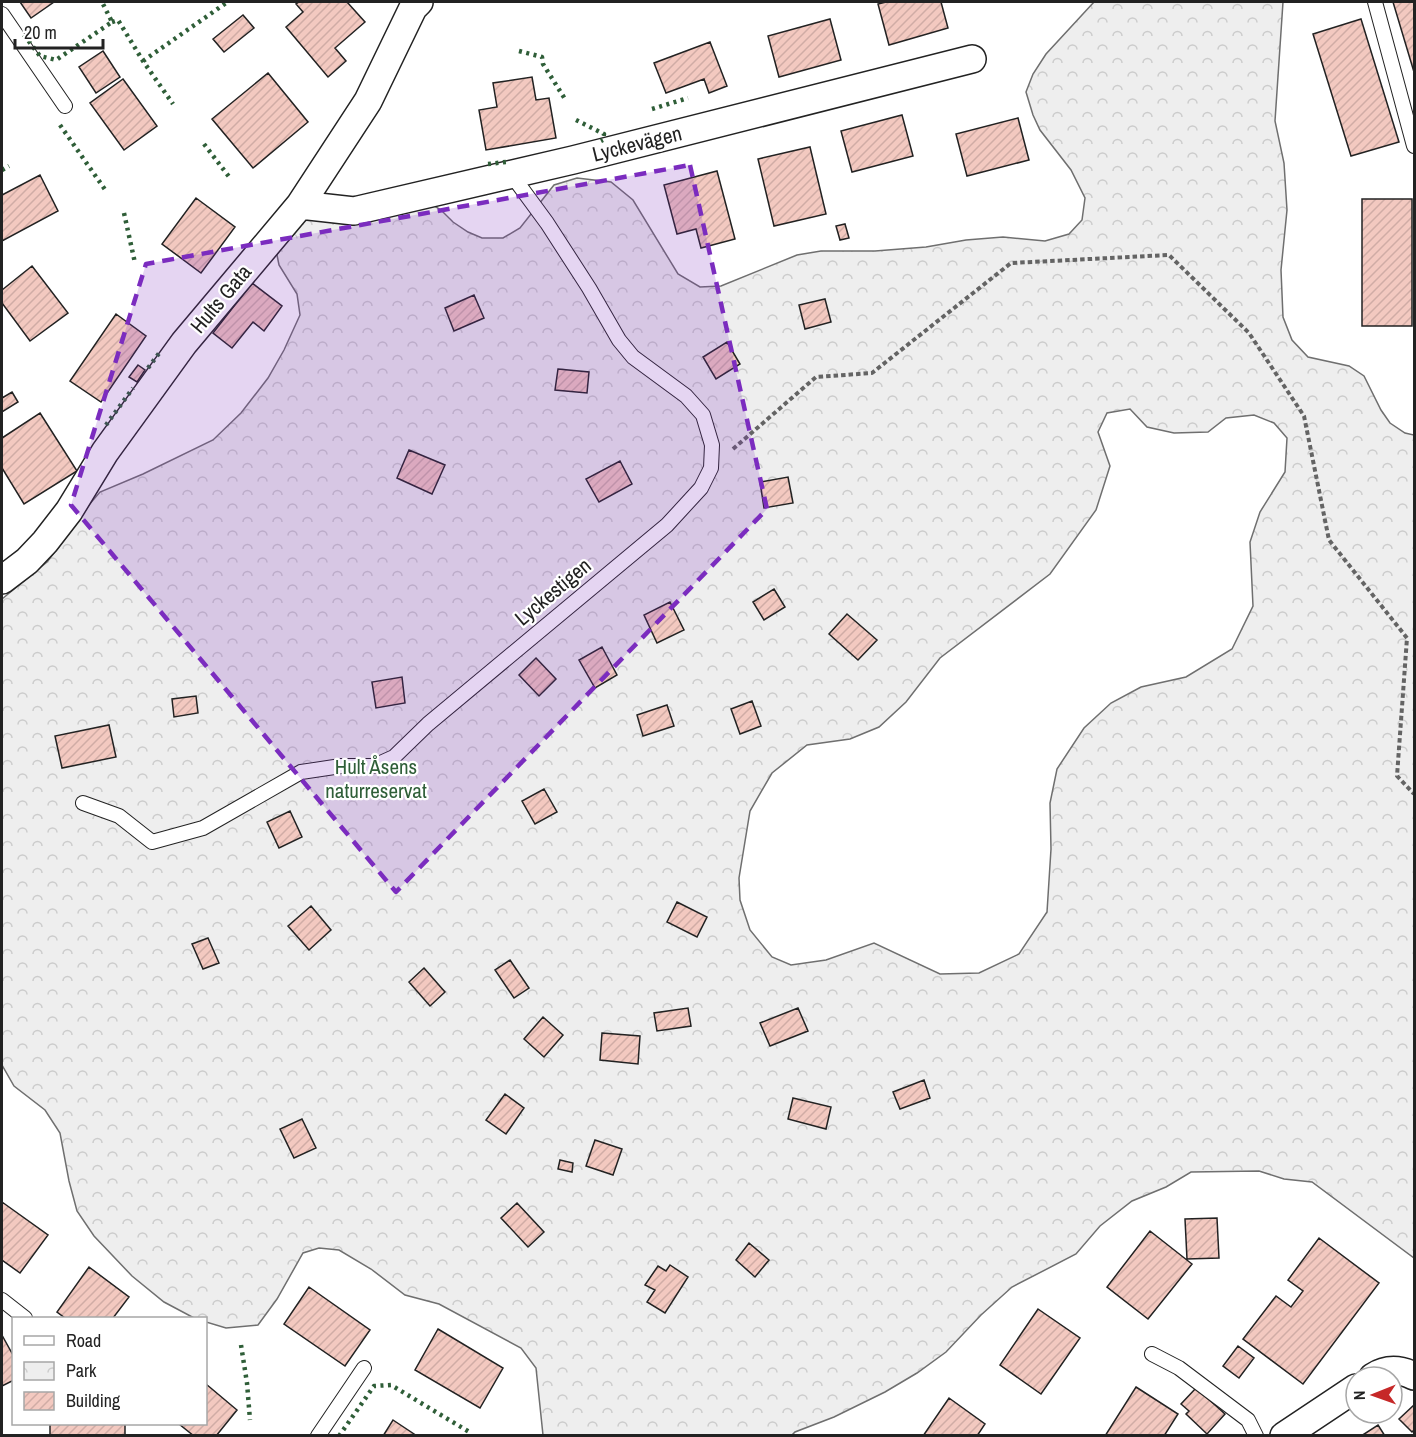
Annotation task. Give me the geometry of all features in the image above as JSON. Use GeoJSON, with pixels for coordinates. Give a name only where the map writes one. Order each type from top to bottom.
{"type":"FeatureCollection","features":[{"type":"Feature","properties":{"kind":"street","name":"Hults Gata"},"geometry":{"type":"LineString","coordinates":[[2,580],[27,561],[45,542],[69,511],[105,452],[184,343],[300,205],[368,101],[413,8],[419,2]]}},
{"type":"Feature","properties":{"kind":"street","name":"Lyckevägen"},"geometry":{"type":"LineString","coordinates":[[300,205],[354,211],[573,160],[972,59]]}},
{"type":"Feature","properties":{"kind":"street"},"geometry":{"type":"LineString","coordinates":[[1284,1436],[1344,1396]]}},
{"type":"Feature","properties":{"kind":"lane"},"geometry":{"type":"LineString","coordinates":[[1375,2],[1414,146]]}},
{"type":"Feature","properties":{"kind":"lane"},"geometry":{"type":"LineString","coordinates":[[2,14],[65,106]]}},
{"type":"Feature","properties":{"kind":"lane"},"geometry":{"type":"LineString","coordinates":[[511,174],[590,288],[619,340],[633,357],[686,396],[703,415],[712,445],[711,468]]}},
{"type":"Feature","properties":{"kind":"lane","name":"Lyckestigen"},"geometry":{"type":"LineString","coordinates":[[83,803],[119,816],[152,842],[203,828],[301,772],[341,766],[374,765],[394,757],[428,723],[667,525],[701,488],[711,468]]}},
{"type":"Feature","properties":{"kind":"lane"},"geometry":{"type":"LineString","coordinates":[[2,1300],[24,1317]]}},
{"type":"Feature","properties":{"kind":"lane"},"geometry":{"type":"LineString","coordinates":[[1152,1354],[1179,1368],[1248,1420],[1256,1436]]}},
{"type":"Feature","properties":{"kind":"lane"},"geometry":{"type":"LineString","coordinates":[[318,1436],[364,1368]]}},
{"type":"Feature","properties":{"kind":"path"},"geometry":{"type":"LineString","coordinates":[[711,468],[816,377],[873,373],[1011,263],[1169,255],[1249,333],[1304,416],[1329,540],[1407,638],[1397,776],[1414,795]]}},
{"type":"Feature","properties":{"kind":"highlighted area"},"geometry":{"type":"Polygon","coordinates":[[[690,165],[767,509],[396,892],[71,505],[146,264],[690,165]]]}},
{"type":"Feature","properties":{"kind":"green space","name":"Hult Åsens naturreservat"},"geometry":{"type":"Polygon","coordinates":[[[1094,2],[1283,2],[1275,121],[1284,163],[1287,210],[1281,270],[1283,317],[1292,340],[1308,357],[1349,366],[1364,376],[1390,423],[1405,433],[1414,435],[1414,1258],[1312,1182],[1284,1179],[1259,1171],[1191,1172],[1166,1187],[1132,1201],[1100,1226],[1076,1254],[1012,1287],[981,1315],[946,1352],[917,1373],[885,1392],[792,1435],[543,1435],[536,1368],[521,1348],[439,1304],[405,1295],[371,1269],[339,1250],[319,1248],[303,1253],[277,1299],[258,1325],[226,1328],[207,1322],[207,1317],[192,1317],[164,1302],[132,1276],[94,1236],[77,1211],[60,1133],[45,1110],[14,1086],[2,1065],[2,599],[47,562],[100,492],[213,440],[241,413],[268,378],[300,315],[297,294],[279,265],[277,255],[282,243],[305,217],[419,196],[468,232],[482,238],[503,238],[520,228],[554,185],[577,178],[611,182],[633,200],[678,274],[700,287],[721,286],[797,255],[821,251],[875,251],[1003,237],[1045,241],[1069,234],[1082,220],[1085,198],[1071,170],[1040,130],[1033,115],[1026,92],[1033,74],[1046,54],[1094,2]],[[1130,409],[1107,413],[1098,432],[1110,466],[1096,510],[1050,574],[940,658],[906,702],[879,727],[850,739],[807,745],[772,773],[750,811],[739,878],[740,900],[750,930],[772,957],[791,965],[826,960],[874,943],[940,974],[979,973],[1019,954],[1047,912],[1051,849],[1050,803],[1057,769],[1084,728],[1111,703],[1141,687],[1186,677],[1232,649],[1253,606],[1250,542],[1260,512],[1285,472],[1287,438],[1274,423],[1254,415],[1226,418],[1208,432],[1174,433],[1147,427],[1130,409]]]}},
{"type":"Feature","properties":{"kind":"building"},"geometry":{"type":"Polygon","coordinates":[[[20,2],[54,2],[31,18],[20,2]]]}},
{"type":"Feature","properties":{"kind":"building"},"geometry":{"type":"Polygon","coordinates":[[[299,2],[347,2],[365,22],[335,48],[346,61],[328,77],[286,27],[303,12],[296,4],[299,2]]]}},
{"type":"Feature","properties":{"kind":"building"},"geometry":{"type":"Polygon","coordinates":[[[941,2],[948,28],[889,45],[878,4],[941,2]]]}},
{"type":"Feature","properties":{"kind":"building"},"geometry":{"type":"Polygon","coordinates":[[[1393,2],[1414,2],[1414,72],[1393,2]]]}},
{"type":"Feature","properties":{"kind":"building"},"geometry":{"type":"Polygon","coordinates":[[[243,15],[254,28],[224,52],[213,39],[243,15]]]}},
{"type":"Feature","properties":{"kind":"building"},"geometry":{"type":"Polygon","coordinates":[[[830,19],[841,60],[779,77],[768,36],[830,19]]]}},
{"type":"Feature","properties":{"kind":"building"},"geometry":{"type":"Polygon","coordinates":[[[1361,19],[1399,142],[1351,156],[1313,34],[1361,19]]]}},
{"type":"Feature","properties":{"kind":"building"},"geometry":{"type":"Polygon","coordinates":[[[710,42],[727,86],[709,93],[704,79],[666,93],[654,63],[710,42]]]}},
{"type":"Feature","properties":{"kind":"building"},"geometry":{"type":"Polygon","coordinates":[[[103,51],[120,77],[96,93],[79,67],[103,51]]]}},
{"type":"Feature","properties":{"kind":"building"},"geometry":{"type":"Polygon","coordinates":[[[268,73],[308,122],[253,168],[212,119],[268,73]]]}},
{"type":"Feature","properties":{"kind":"building"},"geometry":{"type":"Polygon","coordinates":[[[532,77],[536,100],[549,98],[556,138],[486,150],[479,110],[497,107],[493,83],[532,77]]]}},
{"type":"Feature","properties":{"kind":"building"},"geometry":{"type":"Polygon","coordinates":[[[123,79],[157,126],[124,150],[90,103],[123,79]]]}},
{"type":"Feature","properties":{"kind":"building"},"geometry":{"type":"Polygon","coordinates":[[[902,115],[913,156],[852,172],[841,131],[902,115]]]}},
{"type":"Feature","properties":{"kind":"building"},"geometry":{"type":"Polygon","coordinates":[[[1018,118],[1029,160],[967,176],[956,134],[1018,118]]]}},
{"type":"Feature","properties":{"kind":"building"},"geometry":{"type":"Polygon","coordinates":[[[810,147],[826,214],[774,226],[758,159],[810,147]]]}},
{"type":"Feature","properties":{"kind":"building"},"geometry":{"type":"Polygon","coordinates":[[[717,171],[735,239],[701,248],[696,229],[677,234],[664,185],[717,171]]]}},
{"type":"Feature","properties":{"kind":"building"},"geometry":{"type":"Polygon","coordinates":[[[40,175],[58,211],[2,241],[2,195],[40,175]]]}},
{"type":"Feature","properties":{"kind":"building"},"geometry":{"type":"Polygon","coordinates":[[[196,198],[235,227],[201,273],[162,244],[196,198]]]}},
{"type":"Feature","properties":{"kind":"building"},"geometry":{"type":"Polygon","coordinates":[[[1362,199],[1412,199],[1412,326],[1362,326],[1362,199]]]}},
{"type":"Feature","properties":{"kind":"building"},"geometry":{"type":"Polygon","coordinates":[[[845,224],[849,238],[840,240],[836,226],[845,224]]]}},
{"type":"Feature","properties":{"kind":"building"},"geometry":{"type":"Polygon","coordinates":[[[32,266],[68,313],[30,341],[2,303],[2,290],[32,266]]]}},
{"type":"Feature","properties":{"kind":"building"},"geometry":{"type":"Polygon","coordinates":[[[252,283],[282,306],[264,331],[253,322],[232,348],[213,333],[252,283]]]}},
{"type":"Feature","properties":{"kind":"building"},"geometry":{"type":"Polygon","coordinates":[[[474,295],[484,318],[454,331],[445,308],[474,295]]]}},
{"type":"Feature","properties":{"kind":"building"},"geometry":{"type":"Polygon","coordinates":[[[825,299],[831,322],[805,329],[799,305],[825,299]]]}},
{"type":"Feature","properties":{"kind":"building"},"geometry":{"type":"Polygon","coordinates":[[[116,314],[146,336],[101,402],[70,381],[116,314]]]}},
{"type":"Feature","properties":{"kind":"building"},"geometry":{"type":"Polygon","coordinates":[[[727,342],[740,364],[716,379],[703,357],[727,342]]]}},
{"type":"Feature","properties":{"kind":"building"},"geometry":{"type":"Polygon","coordinates":[[[138,365],[145,370],[137,382],[129,377],[138,365]]]}},
{"type":"Feature","properties":{"kind":"building"},"geometry":{"type":"Polygon","coordinates":[[[558,369],[589,372],[587,393],[555,390],[558,369]]]}},
{"type":"Feature","properties":{"kind":"building"},"geometry":{"type":"Polygon","coordinates":[[[12,392],[18,402],[2,412],[2,398],[12,392]]]}},
{"type":"Feature","properties":{"kind":"building"},"geometry":{"type":"Polygon","coordinates":[[[40,413],[77,471],[24,504],[2,468],[2,438],[40,413]]]}},
{"type":"Feature","properties":{"kind":"building"},"geometry":{"type":"Polygon","coordinates":[[[409,450],[445,465],[432,494],[397,478],[409,450]]]}},
{"type":"Feature","properties":{"kind":"building"},"geometry":{"type":"Polygon","coordinates":[[[620,461],[632,484],[599,502],[586,479],[620,461]]]}},
{"type":"Feature","properties":{"kind":"building"},"geometry":{"type":"Polygon","coordinates":[[[788,477],[793,503],[764,508],[760,482],[788,477]]]}},
{"type":"Feature","properties":{"kind":"building"},"geometry":{"type":"Polygon","coordinates":[[[774,589],[785,607],[764,620],[753,602],[774,589]]]}},
{"type":"Feature","properties":{"kind":"building"},"geometry":{"type":"Polygon","coordinates":[[[670,602],[684,630],[657,643],[644,615],[670,602]]]}},
{"type":"Feature","properties":{"kind":"building"},"geometry":{"type":"Polygon","coordinates":[[[847,614],[877,640],[858,660],[829,634],[847,614]]]}},
{"type":"Feature","properties":{"kind":"building"},"geometry":{"type":"Polygon","coordinates":[[[602,647],[617,675],[595,688],[579,660],[602,647]]]}},
{"type":"Feature","properties":{"kind":"building"},"geometry":{"type":"Polygon","coordinates":[[[536,658],[556,679],[539,696],[519,675],[536,658]]]}},
{"type":"Feature","properties":{"kind":"building"},"geometry":{"type":"Polygon","coordinates":[[[402,677],[405,703],[376,708],[372,682],[402,677]]]}},
{"type":"Feature","properties":{"kind":"building"},"geometry":{"type":"Polygon","coordinates":[[[196,696],[198,713],[174,717],[172,699],[196,696]]]}},
{"type":"Feature","properties":{"kind":"building"},"geometry":{"type":"Polygon","coordinates":[[[752,701],[761,726],[740,734],[731,709],[752,701]]]}},
{"type":"Feature","properties":{"kind":"building"},"geometry":{"type":"Polygon","coordinates":[[[667,705],[674,726],[643,736],[637,715],[667,705]]]}},
{"type":"Feature","properties":{"kind":"building"},"geometry":{"type":"Polygon","coordinates":[[[109,725],[116,757],[62,768],[55,736],[109,725]]]}},
{"type":"Feature","properties":{"kind":"building"},"geometry":{"type":"Polygon","coordinates":[[[544,789],[557,812],[535,824],[522,801],[544,789]]]}},
{"type":"Feature","properties":{"kind":"building"},"geometry":{"type":"Polygon","coordinates":[[[290,811],[302,837],[279,848],[267,822],[290,811]]]}},
{"type":"Feature","properties":{"kind":"building"},"geometry":{"type":"Polygon","coordinates":[[[677,902],[707,917],[697,937],[667,922],[677,902]]]}},
{"type":"Feature","properties":{"kind":"building"},"geometry":{"type":"Polygon","coordinates":[[[311,906],[331,930],[309,950],[288,926],[311,906]]]}},
{"type":"Feature","properties":{"kind":"building"},"geometry":{"type":"Polygon","coordinates":[[[208,938],[219,963],[203,969],[192,944],[208,938]]]}},
{"type":"Feature","properties":{"kind":"building"},"geometry":{"type":"Polygon","coordinates":[[[510,960],[529,988],[514,998],[495,970],[510,960]]]}},
{"type":"Feature","properties":{"kind":"building"},"geometry":{"type":"Polygon","coordinates":[[[424,968],[445,992],[430,1006],[409,982],[424,968]]]}},
{"type":"Feature","properties":{"kind":"building"},"geometry":{"type":"Polygon","coordinates":[[[688,1008],[691,1026],[657,1031],[654,1013],[688,1008]]]}},
{"type":"Feature","properties":{"kind":"building"},"geometry":{"type":"Polygon","coordinates":[[[798,1008],[808,1031],[770,1046],[760,1023],[798,1008]]]}},
{"type":"Feature","properties":{"kind":"building"},"geometry":{"type":"Polygon","coordinates":[[[543,1017],[563,1035],[544,1057],[524,1039],[543,1017]]]}},
{"type":"Feature","properties":{"kind":"building"},"geometry":{"type":"Polygon","coordinates":[[[602,1033],[640,1036],[638,1064],[600,1060],[602,1033]]]}},
{"type":"Feature","properties":{"kind":"building"},"geometry":{"type":"Polygon","coordinates":[[[924,1080],[930,1098],[900,1109],[893,1092],[924,1080]]]}},
{"type":"Feature","properties":{"kind":"building"},"geometry":{"type":"Polygon","coordinates":[[[505,1094],[524,1108],[506,1134],[486,1120],[505,1094]]]}},
{"type":"Feature","properties":{"kind":"building"},"geometry":{"type":"Polygon","coordinates":[[[793,1098],[831,1107],[826,1129],[788,1119],[793,1098]]]}},
{"type":"Feature","properties":{"kind":"building"},"geometry":{"type":"Polygon","coordinates":[[[302,1119],[316,1148],[294,1158],[280,1129],[302,1119]]]}},
{"type":"Feature","properties":{"kind":"building"},"geometry":{"type":"Polygon","coordinates":[[[595,1140],[622,1149],[613,1175],[586,1166],[595,1140]]]}},
{"type":"Feature","properties":{"kind":"building"},"geometry":{"type":"Polygon","coordinates":[[[560,1160],[573,1163],[572,1172],[558,1169],[560,1160]]]}},
{"type":"Feature","properties":{"kind":"building"},"geometry":{"type":"Polygon","coordinates":[[[2,1202],[48,1235],[20,1273],[2,1260],[2,1202]]]}},
{"type":"Feature","properties":{"kind":"building"},"geometry":{"type":"Polygon","coordinates":[[[517,1203],[544,1232],[528,1247],[501,1218],[517,1203]]]}},
{"type":"Feature","properties":{"kind":"building"},"geometry":{"type":"Polygon","coordinates":[[[1217,1218],[1219,1258],[1187,1259],[1185,1219],[1217,1218]]]}},
{"type":"Feature","properties":{"kind":"building"},"geometry":{"type":"Polygon","coordinates":[[[1150,1231],[1192,1264],[1148,1319],[1107,1287],[1150,1231]]]}},
{"type":"Feature","properties":{"kind":"building"},"geometry":{"type":"Polygon","coordinates":[[[1319,1238],[1379,1283],[1303,1384],[1243,1339],[1276,1296],[1291,1307],[1303,1291],[1288,1280],[1319,1238]]]}},
{"type":"Feature","properties":{"kind":"building"},"geometry":{"type":"Polygon","coordinates":[[[749,1243],[769,1260],[755,1277],[736,1260],[749,1243]]]}},
{"type":"Feature","properties":{"kind":"building"},"geometry":{"type":"Polygon","coordinates":[[[670,1265],[688,1277],[665,1313],[647,1302],[655,1290],[645,1285],[658,1266],[666,1271],[670,1265]]]}},
{"type":"Feature","properties":{"kind":"building"},"geometry":{"type":"Polygon","coordinates":[[[89,1267],[129,1297],[114,1317],[64,1317],[57,1312],[89,1267]]]}},
{"type":"Feature","properties":{"kind":"building"},"geometry":{"type":"Polygon","coordinates":[[[309,1287],[370,1330],[345,1366],[284,1324],[309,1287]]]}},
{"type":"Feature","properties":{"kind":"building"},"geometry":{"type":"Polygon","coordinates":[[[1038,1309],[1080,1338],[1041,1394],[1000,1365],[1038,1309]]]}},
{"type":"Feature","properties":{"kind":"building"},"geometry":{"type":"Polygon","coordinates":[[[438,1329],[503,1368],[480,1408],[415,1370],[438,1329]]]}},
{"type":"Feature","properties":{"kind":"building"},"geometry":{"type":"Polygon","coordinates":[[[2,1338],[12,1353],[12,1381],[2,1386],[2,1338]]]}},
{"type":"Feature","properties":{"kind":"building"},"geometry":{"type":"Polygon","coordinates":[[[1238,1346],[1254,1358],[1239,1378],[1223,1366],[1238,1346]]]}},
{"type":"Feature","properties":{"kind":"building"},"geometry":{"type":"Polygon","coordinates":[[[207,1385],[237,1410],[216,1436],[194,1436],[180,1425],[207,1425],[207,1385]]]}},
{"type":"Feature","properties":{"kind":"building"},"geometry":{"type":"Polygon","coordinates":[[[1136,1387],[1178,1414],[1164,1436],[1105,1436],[1136,1387]]]}},
{"type":"Feature","properties":{"kind":"building"},"geometry":{"type":"Polygon","coordinates":[[[1196,1388],[1225,1414],[1207,1434],[1186,1414],[1189,1411],[1181,1404],[1196,1388]]]}},
{"type":"Feature","properties":{"kind":"building"},"geometry":{"type":"Polygon","coordinates":[[[949,1398],[985,1424],[977,1436],[923,1436],[949,1398]]]}},
{"type":"Feature","properties":{"kind":"building"},"geometry":{"type":"Polygon","coordinates":[[[1414,1405],[1414,1430],[1412,1432],[1404,1424],[1404,1414],[1414,1405]]]}},
{"type":"Feature","properties":{"kind":"building"},"geometry":{"type":"Polygon","coordinates":[[[393,1420],[417,1436],[383,1436],[393,1420]]]}},
{"type":"Feature","properties":{"kind":"building"},"geometry":{"type":"Polygon","coordinates":[[[50,1425],[125,1425],[125,1436],[50,1436],[50,1425]]]}},
{"type":"Feature","properties":{"kind":"building"},"geometry":{"type":"Polygon","coordinates":[[[1378,1425],[1385,1436],[1361,1436],[1378,1425]]]}},
{"type":"Feature","properties":{"kind":"hedge"},"geometry":{"type":"LineString","coordinates":[[24,35],[40,56],[56,60],[112,22],[102,2]]}},
{"type":"Feature","properties":{"kind":"hedge"},"geometry":{"type":"LineString","coordinates":[[143,61],[226,3]]}},
{"type":"Feature","properties":{"kind":"hedge"},"geometry":{"type":"LineString","coordinates":[[112,22],[118,20],[173,104]]}},
{"type":"Feature","properties":{"kind":"hedge"},"geometry":{"type":"LineString","coordinates":[[519,51],[542,57],[543,64],[565,99]]}},
{"type":"Feature","properties":{"kind":"hedge"},"geometry":{"type":"LineString","coordinates":[[652,109],[688,98]]}},
{"type":"Feature","properties":{"kind":"hedge"},"geometry":{"type":"LineString","coordinates":[[576,120],[604,134],[601,141]]}},
{"type":"Feature","properties":{"kind":"hedge"},"geometry":{"type":"LineString","coordinates":[[60,125],[106,191]]}},
{"type":"Feature","properties":{"kind":"hedge"},"geometry":{"type":"LineString","coordinates":[[204,144],[230,178]]}},
{"type":"Feature","properties":{"kind":"hedge"},"geometry":{"type":"LineString","coordinates":[[488,164],[506,162]]}},
{"type":"Feature","properties":{"kind":"hedge"},"geometry":{"type":"LineString","coordinates":[[2,170],[9,166]]}},
{"type":"Feature","properties":{"kind":"hedge"},"geometry":{"type":"LineString","coordinates":[[124,213],[135,263]]}},
{"type":"Feature","properties":{"kind":"hedge"},"geometry":{"type":"LineString","coordinates":[[148,368],[160,352]]}},
{"type":"Feature","properties":{"kind":"hedge"},"geometry":{"type":"LineString","coordinates":[[106,425],[133,388]]}},
{"type":"Feature","properties":{"kind":"hedge"},"geometry":{"type":"LineString","coordinates":[[241,1345],[250,1420]]}},
{"type":"Feature","properties":{"kind":"hedge"},"geometry":{"type":"LineString","coordinates":[[339,1436],[374,1386],[391,1385],[471,1433]]}}]}
